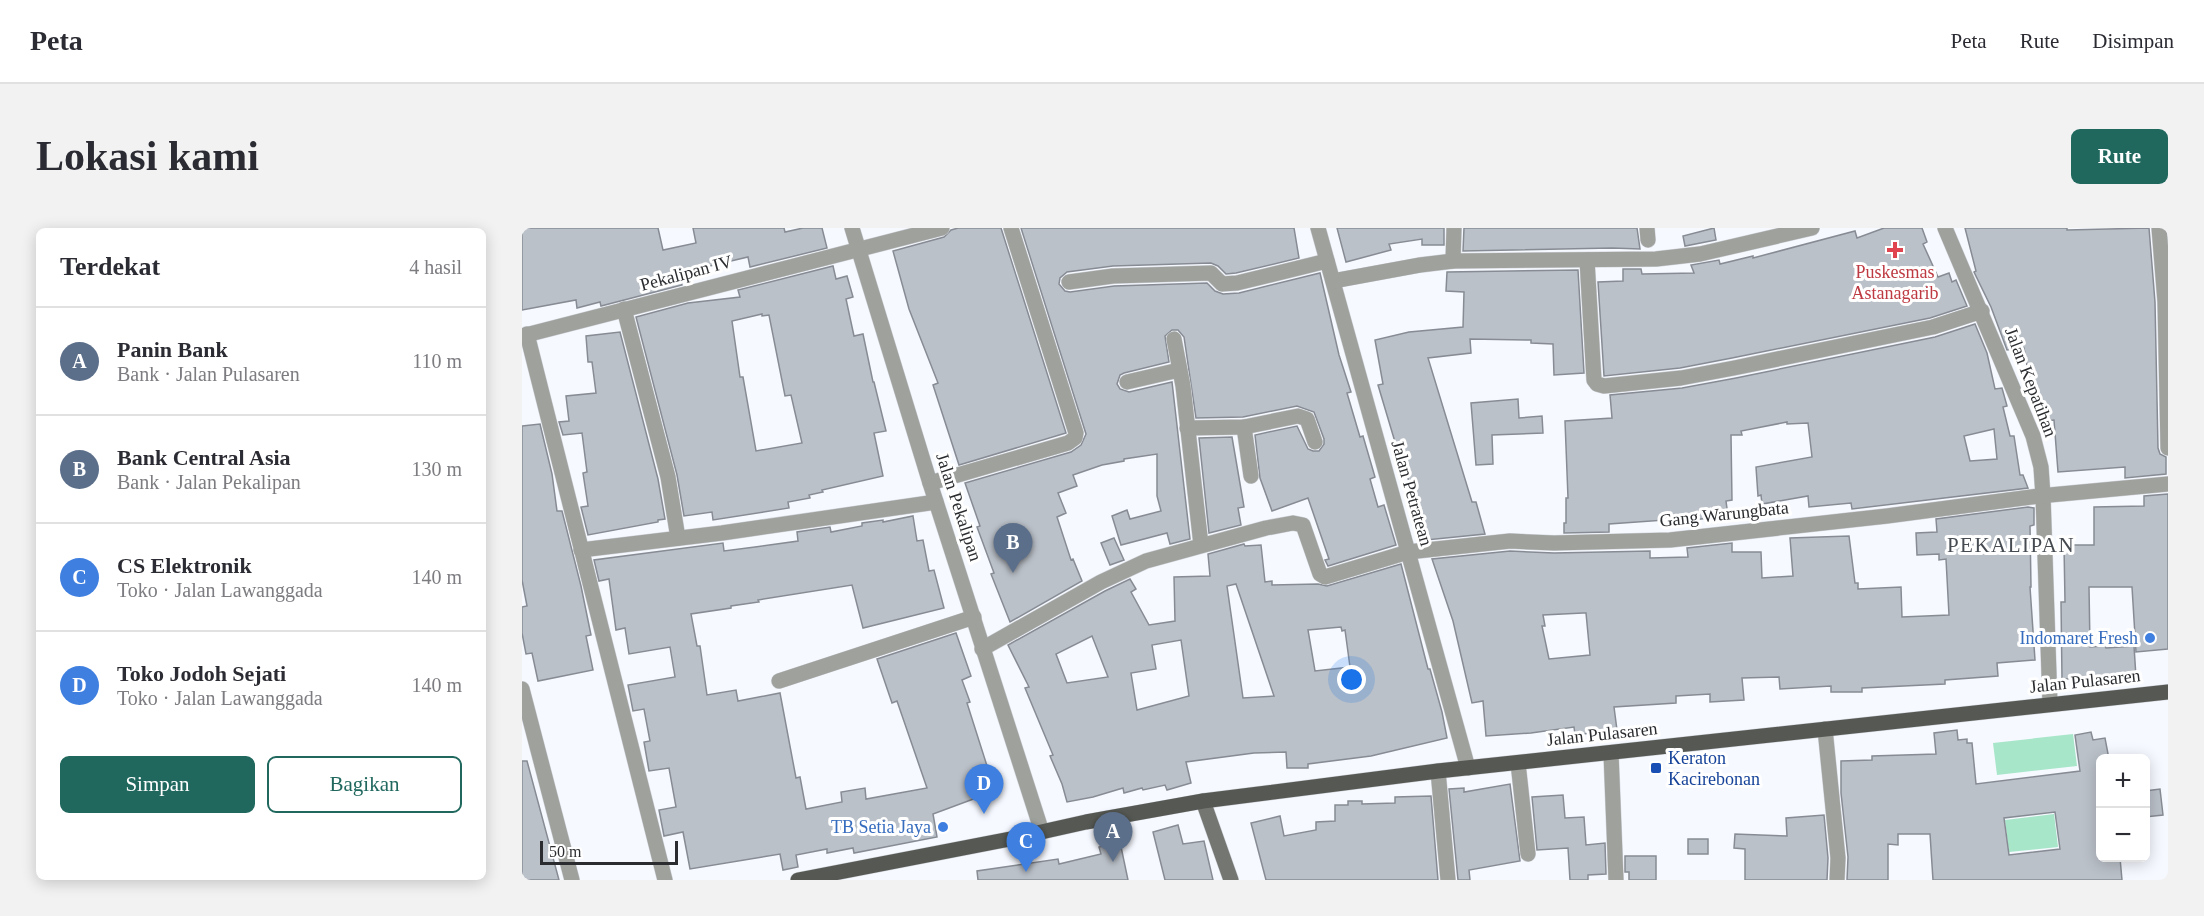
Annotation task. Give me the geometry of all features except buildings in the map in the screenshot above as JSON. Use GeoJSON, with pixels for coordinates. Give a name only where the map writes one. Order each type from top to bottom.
{"type":"FeatureCollection","features":[{"type":"Feature","properties":{"kind":"main road","name":"Jalan Pulasaren"},"geometry":{"type":"LineString","coordinates":[[798,880],[852,875],[1042,832],[1203,801],[1438,771],[2168,692]]}},
{"type":"Feature","properties":{"kind":"street","name":"Jalan Pekalipan"},"geometry":{"type":"LineString","coordinates":[[852,228],[982,649],[1042,832]]}},
{"type":"Feature","properties":{"kind":"street","name":"Pekalipan IV"},"geometry":{"type":"LineString","coordinates":[[525,335],[942,228]]}},
{"type":"Feature","properties":{"kind":"street"},"geometry":{"type":"LineString","coordinates":[[930,483],[1068,443],[1075,438],[1076,433],[1011,228]]}},
{"type":"Feature","properties":{"kind":"street","name":"Jalan Petratean"},"geometry":{"type":"LineString","coordinates":[[1318,228],[1468,768]]}},
{"type":"Feature","properties":{"kind":"street"},"geometry":{"type":"LineString","coordinates":[[1453,261],[1454,228]]}},
{"type":"Feature","properties":{"kind":"street"},"geometry":{"type":"LineString","coordinates":[[1333,281],[1453,261],[1656,259],[1700,254],[1812,228]]}},
{"type":"Feature","properties":{"kind":"street","name":"Jalan Kepatihan"},"geometry":{"type":"LineString","coordinates":[[1945,228],[2033,436],[2041,467],[2050,704]]}},
{"type":"Feature","properties":{"kind":"street"},"geometry":{"type":"LineString","coordinates":[[2159,228],[2165,302],[2168,448]]}},
{"type":"Feature","properties":{"kind":"street"},"geometry":{"type":"LineString","coordinates":[[1587,260],[1594,380],[1597,384],[1604,386],[1681,378],[1734,368],[1933,327],[1982,311]]}},
{"type":"Feature","properties":{"kind":"street"},"geometry":{"type":"LineString","coordinates":[[1070,282],[1113,276],[1211,273],[1222,284],[1237,283],[1327,261]]}},
{"type":"Feature","properties":{"kind":"street"},"geometry":{"type":"LineString","coordinates":[[624,309],[668,477],[678,538]]}},
{"type":"Feature","properties":{"kind":"street"},"geometry":{"type":"LineString","coordinates":[[525,335],[665,880]]}},
{"type":"Feature","properties":{"kind":"street"},"geometry":{"type":"LineString","coordinates":[[982,649],[1124,570],[1201,545],[1174,339]]}},
{"type":"Feature","properties":{"kind":"street"},"geometry":{"type":"LineString","coordinates":[[1127,382],[1179,370]]}},
{"type":"Feature","properties":{"kind":"street"},"geometry":{"type":"LineString","coordinates":[[1187,428],[1244,427],[1293,417],[1304,417],[1308,421],[1315,442]]}},
{"type":"Feature","properties":{"kind":"street"},"geometry":{"type":"LineString","coordinates":[[1244,427],[1251,476]]}},
{"type":"Feature","properties":{"kind":"street","name":"Gang Warungbata"},"geometry":{"type":"LineString","coordinates":[[1201,545],[1266,528],[1299,523],[1303,525],[1320,574],[1325,577],[1408,552],[1510,541],[1554,543],[1670,540],[2043,496],[2168,484]]}},
{"type":"Feature","properties":{"kind":"street"},"geometry":{"type":"LineString","coordinates":[[581,550],[936,502]]}},
{"type":"Feature","properties":{"kind":"street"},"geometry":{"type":"LineString","coordinates":[[780,681],[974,617]]}},
{"type":"Feature","properties":{"kind":"street"},"geometry":{"type":"LineString","coordinates":[[522,688],[572,880]]}},
{"type":"Feature","properties":{"kind":"street"},"geometry":{"type":"LineString","coordinates":[[1825,729],[1838,858],[1837,880]]}},
{"type":"Feature","properties":{"kind":"street"},"geometry":{"type":"LineString","coordinates":[[1611,753],[1616,880]]}},
{"type":"Feature","properties":{"kind":"street"},"geometry":{"type":"LineString","coordinates":[[1518,763],[1528,854]]}},
{"type":"Feature","properties":{"kind":"street"},"geometry":{"type":"LineString","coordinates":[[1438,771],[1448,880]]}},
{"type":"Feature","properties":{"kind":"street"},"geometry":{"type":"LineString","coordinates":[[1203,801],[1231,880]]}},
{"type":"Feature","properties":{"kind":"green space"},"geometry":{"type":"Polygon","coordinates":[[[2073,734],[2077,766],[1997,775],[1993,743],[2073,734]]]}},
{"type":"Feature","properties":{"kind":"green space"},"geometry":{"type":"Polygon","coordinates":[[[2054,814],[2058,847],[2009,852],[2005,820],[2054,814]]]}},
{"type":"Feature","properties":{"kind":"place","name":"Puskesmas Astanagarib"},"geometry":{"type":"Point","coordinates":[1895,250]}},
{"type":"Feature","properties":{"kind":"place","name":"Bank Central Asia"},"geometry":{"type":"Point","coordinates":[1013,573]}},
{"type":"Feature","properties":{"kind":"place","name":"Indomaret Fresh"},"geometry":{"type":"Point","coordinates":[2150,638]}},
{"type":"Feature","properties":{"kind":"place","name":"Keraton Kacirebonan"},"geometry":{"type":"Point","coordinates":[1656,768]}},
{"type":"Feature","properties":{"kind":"place","name":"Toko Jodoh Sejati"},"geometry":{"type":"Point","coordinates":[984,814]}},
{"type":"Feature","properties":{"kind":"place","name":"TB Setia Jaya"},"geometry":{"type":"Point","coordinates":[943,827]}},
{"type":"Feature","properties":{"kind":"place","name":"Panin Bank"},"geometry":{"type":"Point","coordinates":[1113,862]}},
{"type":"Feature","properties":{"kind":"place","name":"CS Elektronik"},"geometry":{"type":"Point","coordinates":[1026,872]}},
{"type":"Feature","properties":{"kind":"district","name":"PEKALIPAN"},"geometry":{"type":"Point","coordinates":[2011,545]}}]}
